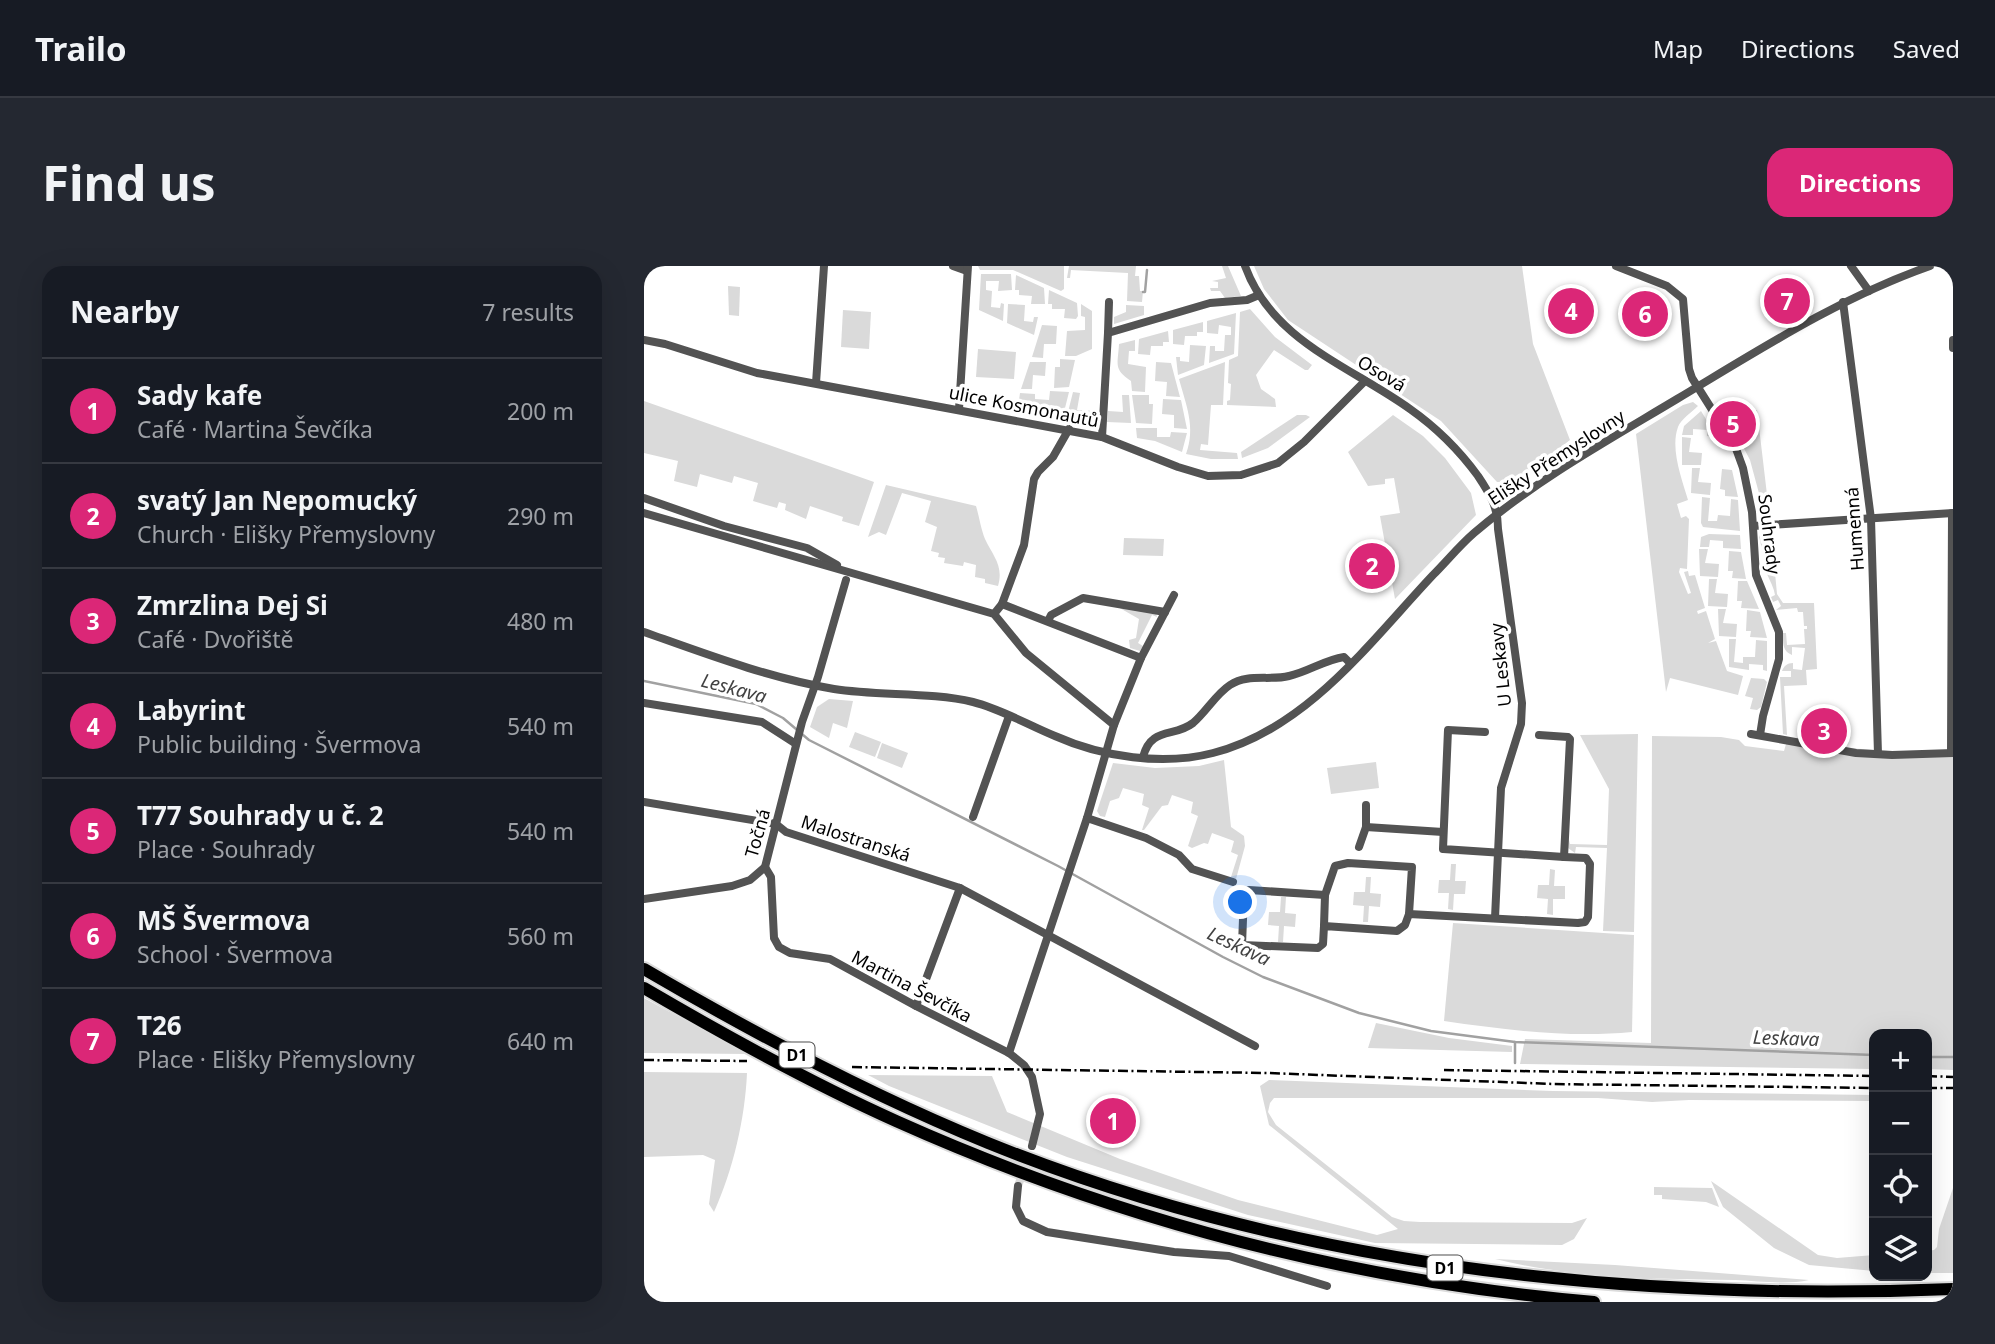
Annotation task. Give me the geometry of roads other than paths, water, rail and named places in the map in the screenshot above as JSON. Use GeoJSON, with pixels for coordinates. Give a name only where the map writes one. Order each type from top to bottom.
{"type":"FeatureCollection","features":[{"type":"Feature","properties":{"kind":"highway","name":"D1"},"geometry":{"type":"LineString","coordinates":[[644,969],[782,1048],[956,1129],[1083,1178],[1286,1237],[1452,1269],[1586,1286],[1740,1295],[1868,1294],[1953,1289]]}},
{"type":"Feature","properties":{"kind":"highway","name":"D1"},"geometry":{"type":"LineString","coordinates":[[644,988],[759,1054],[895,1120],[985,1158],[1150,1217],[1346,1266],[1471,1288],[1594,1302]]}},
{"type":"Feature","properties":{"kind":"street"},"geometry":{"type":"LineString","coordinates":[[816,383],[824,266]]}},
{"type":"Feature","properties":{"kind":"street"},"geometry":{"type":"LineString","coordinates":[[953,266],[967,269],[959,409]]}},
{"type":"Feature","properties":{"kind":"street","name":"Osová"},"geometry":{"type":"LineString","coordinates":[[1245,266],[1259,295],[1293,334],[1408,408],[1451,442],[1489,492],[1498,513]]}},
{"type":"Feature","properties":{"kind":"street","name":"Souhrady"},"geometry":{"type":"LineString","coordinates":[[1616,266],[1667,286],[1683,299],[1689,369],[1735,446],[1747,482],[1756,575],[1779,632],[1779,659],[1755,735],[1878,754]]}},
{"type":"Feature","properties":{"kind":"street"},"geometry":{"type":"LineString","coordinates":[[1851,266],[1869,290]]}},
{"type":"Feature","properties":{"kind":"street","name":"Elišky Přemyslovny"},"geometry":{"type":"LineString","coordinates":[[644,632],[735,663],[838,690],[974,702],[1060,739],[1107,753],[1179,759],[1212,753],[1242,744],[1272,729],[1307,705],[1465,541],[1539,483],[1697,386],[1843,302],[1930,266]]}},
{"type":"Feature","properties":{"kind":"street"},"geometry":{"type":"LineString","coordinates":[[1108,332],[1210,303],[1247,300],[1259,295]]}},
{"type":"Feature","properties":{"kind":"street"},"geometry":{"type":"LineString","coordinates":[[1102,437],[1109,302]]}},
{"type":"Feature","properties":{"kind":"street","name":"Humenná"},"geometry":{"type":"LineString","coordinates":[[1843,302],[1871,519],[1878,754]]}},
{"type":"Feature","properties":{"kind":"street","name":"ulice Kosmonautů"},"geometry":{"type":"LineString","coordinates":[[644,340],[757,373],[1069,429],[1102,437],[1208,476],[1241,475],[1278,463],[1304,442],[1365,381]]}},
{"type":"Feature","properties":{"kind":"street"},"geometry":{"type":"LineString","coordinates":[[1953,340],[1953,348]]}},
{"type":"Feature","properties":{"kind":"street"},"geometry":{"type":"LineString","coordinates":[[994,614],[1002,604],[1024,545],[1034,479],[1053,457],[1069,429]]}},
{"type":"Feature","properties":{"kind":"street"},"geometry":{"type":"LineString","coordinates":[[644,498],[724,526],[807,548],[847,576]]}},
{"type":"Feature","properties":{"kind":"street"},"geometry":{"type":"LineString","coordinates":[[644,513],[847,576],[994,614],[1026,653],[1114,725]]}},
{"type":"Feature","properties":{"kind":"street","name":"U Leskavy"},"geometry":{"type":"LineString","coordinates":[[1495,918],[1502,788],[1521,724],[1522,703],[1498,513]]}},
{"type":"Feature","properties":{"kind":"street"},"geometry":{"type":"LineString","coordinates":[[1753,526],[1953,513],[1952,753],[1878,754]]}},
{"type":"Feature","properties":{"kind":"street","name":"Točná"},"geometry":{"type":"LineString","coordinates":[[644,900],[732,886],[750,880],[765,867],[801,727],[816,685],[847,576]]}},
{"type":"Feature","properties":{"kind":"street"},"geometry":{"type":"LineString","coordinates":[[1009,1053],[1087,818],[1114,725],[1141,659],[1174,594]]}},
{"type":"Feature","properties":{"kind":"street"},"geometry":{"type":"LineString","coordinates":[[1048,621],[1051,615],[1083,598],[1165,612]]}},
{"type":"Feature","properties":{"kind":"street"},"geometry":{"type":"LineString","coordinates":[[1002,604],[1141,659]]}},
{"type":"Feature","properties":{"kind":"street"},"geometry":{"type":"LineString","coordinates":[[1143,757],[1146,747],[1160,733],[1185,729],[1231,684],[1249,678],[1288,677],[1332,659],[1344,657],[1350,663]]}},
{"type":"Feature","properties":{"kind":"street"},"geometry":{"type":"LineString","coordinates":[[644,703],[762,722],[797,742]]}},
{"type":"Feature","properties":{"kind":"street"},"geometry":{"type":"LineString","coordinates":[[973,817],[1009,716]]}},
{"type":"Feature","properties":{"kind":"street","name":"U Leskavy"},"geometry":{"type":"LineString","coordinates":[[1443,832],[1448,730],[1485,732]]}},
{"type":"Feature","properties":{"kind":"street"},"geometry":{"type":"LineString","coordinates":[[1539,735],[1570,739],[1564,857]]}},
{"type":"Feature","properties":{"kind":"street","name":"Malostranská"},"geometry":{"type":"LineString","coordinates":[[644,802],[776,824],[790,833],[960,888],[1255,1046]]}},
{"type":"Feature","properties":{"kind":"street"},"geometry":{"type":"LineString","coordinates":[[1359,848],[1366,827],[1366,805]]}},
{"type":"Feature","properties":{"kind":"street"},"geometry":{"type":"LineString","coordinates":[[1087,818],[1146,838],[1179,855],[1192,869],[1233,882]]}},
{"type":"Feature","properties":{"kind":"street"},"geometry":{"type":"LineString","coordinates":[[1366,827],[1443,832],[1443,849],[1586,858],[1590,864],[1588,917],[1585,922],[1409,914]]}},
{"type":"Feature","properties":{"kind":"street"},"geometry":{"type":"LineString","coordinates":[[1324,926],[1397,931],[1405,925],[1409,914],[1412,867],[1348,863],[1335,866],[1325,895],[1323,944],[1312,948],[1242,945],[1244,893],[1248,890],[1325,895]]}},
{"type":"Feature","properties":{"kind":"street","name":"Martina Ševčíka"},"geometry":{"type":"LineString","coordinates":[[765,867],[771,877],[774,938],[779,947],[790,953],[831,959],[1009,1053],[1024,1065],[1032,1077],[1040,1114],[1032,1146]]}},
{"type":"Feature","properties":{"kind":"street"},"geometry":{"type":"LineString","coordinates":[[916,1006],[960,888]]}},
{"type":"Feature","properties":{"kind":"street"},"geometry":{"type":"LineString","coordinates":[[1018,1186],[1016,1207],[1023,1221],[1047,1232],[1174,1252],[1229,1256],[1327,1286]]}},
{"type":"Feature","properties":{"kind":"waterway"},"geometry":{"type":"LineString","coordinates":[[1143,292],[1147,270]]}},
{"type":"Feature","properties":{"kind":"waterway","name":"Leskava"},"geometry":{"type":"LineString","coordinates":[[644,681],[756,704],[783,718],[809,740],[1058,866],[1223,957],[1263,977],[1359,1013],[1431,1031],[1515,1042],[1869,1055]]}},
{"type":"Feature","properties":{"kind":"waterway"},"geometry":{"type":"LineString","coordinates":[[1515,1042],[1515,1063]]}},
{"type":"Feature","properties":{"kind":"waterway","name":"Leskava"},"geometry":{"type":"LineString","coordinates":[[1932,1057],[1953,1057]]}},
{"type":"Feature","properties":{"kind":"tunnel"},"geometry":{"type":"LineString","coordinates":[[1018,1186],[1029,1156]]}},
{"type":"Feature","properties":{"kind":"railway"},"geometry":{"type":"LineString","coordinates":[[644,1060],[747,1061]]}},
{"type":"Feature","properties":{"kind":"railway"},"geometry":{"type":"LineString","coordinates":[[852,1067],[1269,1073],[1553,1084],[1869,1088]]}},
{"type":"Feature","properties":{"kind":"railway"},"geometry":{"type":"LineString","coordinates":[[1444,1070],[1869,1076]]}},
{"type":"Feature","properties":{"kind":"railway"},"geometry":{"type":"LineString","coordinates":[[1932,1076],[1953,1077]]}},
{"type":"Feature","properties":{"kind":"railway"},"geometry":{"type":"LineString","coordinates":[[1932,1088],[1953,1088]]}},
{"type":"Feature","properties":{"kind":"place","name":"T26"},"geometry":{"type":"Point","coordinates":[1787,301]}},
{"type":"Feature","properties":{"kind":"place","name":"Labyrint"},"geometry":{"type":"Point","coordinates":[1571,311]}},
{"type":"Feature","properties":{"kind":"place","name":"MŠ Švermova"},"geometry":{"type":"Point","coordinates":[1645,314]}},
{"type":"Feature","properties":{"kind":"place","name":"T77 Souhrady u č. 2"},"geometry":{"type":"Point","coordinates":[1733,424]}},
{"type":"Feature","properties":{"kind":"place","name":"svatý Jan Nepomucký"},"geometry":{"type":"Point","coordinates":[1372,566]}},
{"type":"Feature","properties":{"kind":"place","name":"Zmrzlina Dej Si"},"geometry":{"type":"Point","coordinates":[1824,731]}},
{"type":"Feature","properties":{"kind":"place","name":"Sady kafe"},"geometry":{"type":"Point","coordinates":[1113,1121]}}]}
